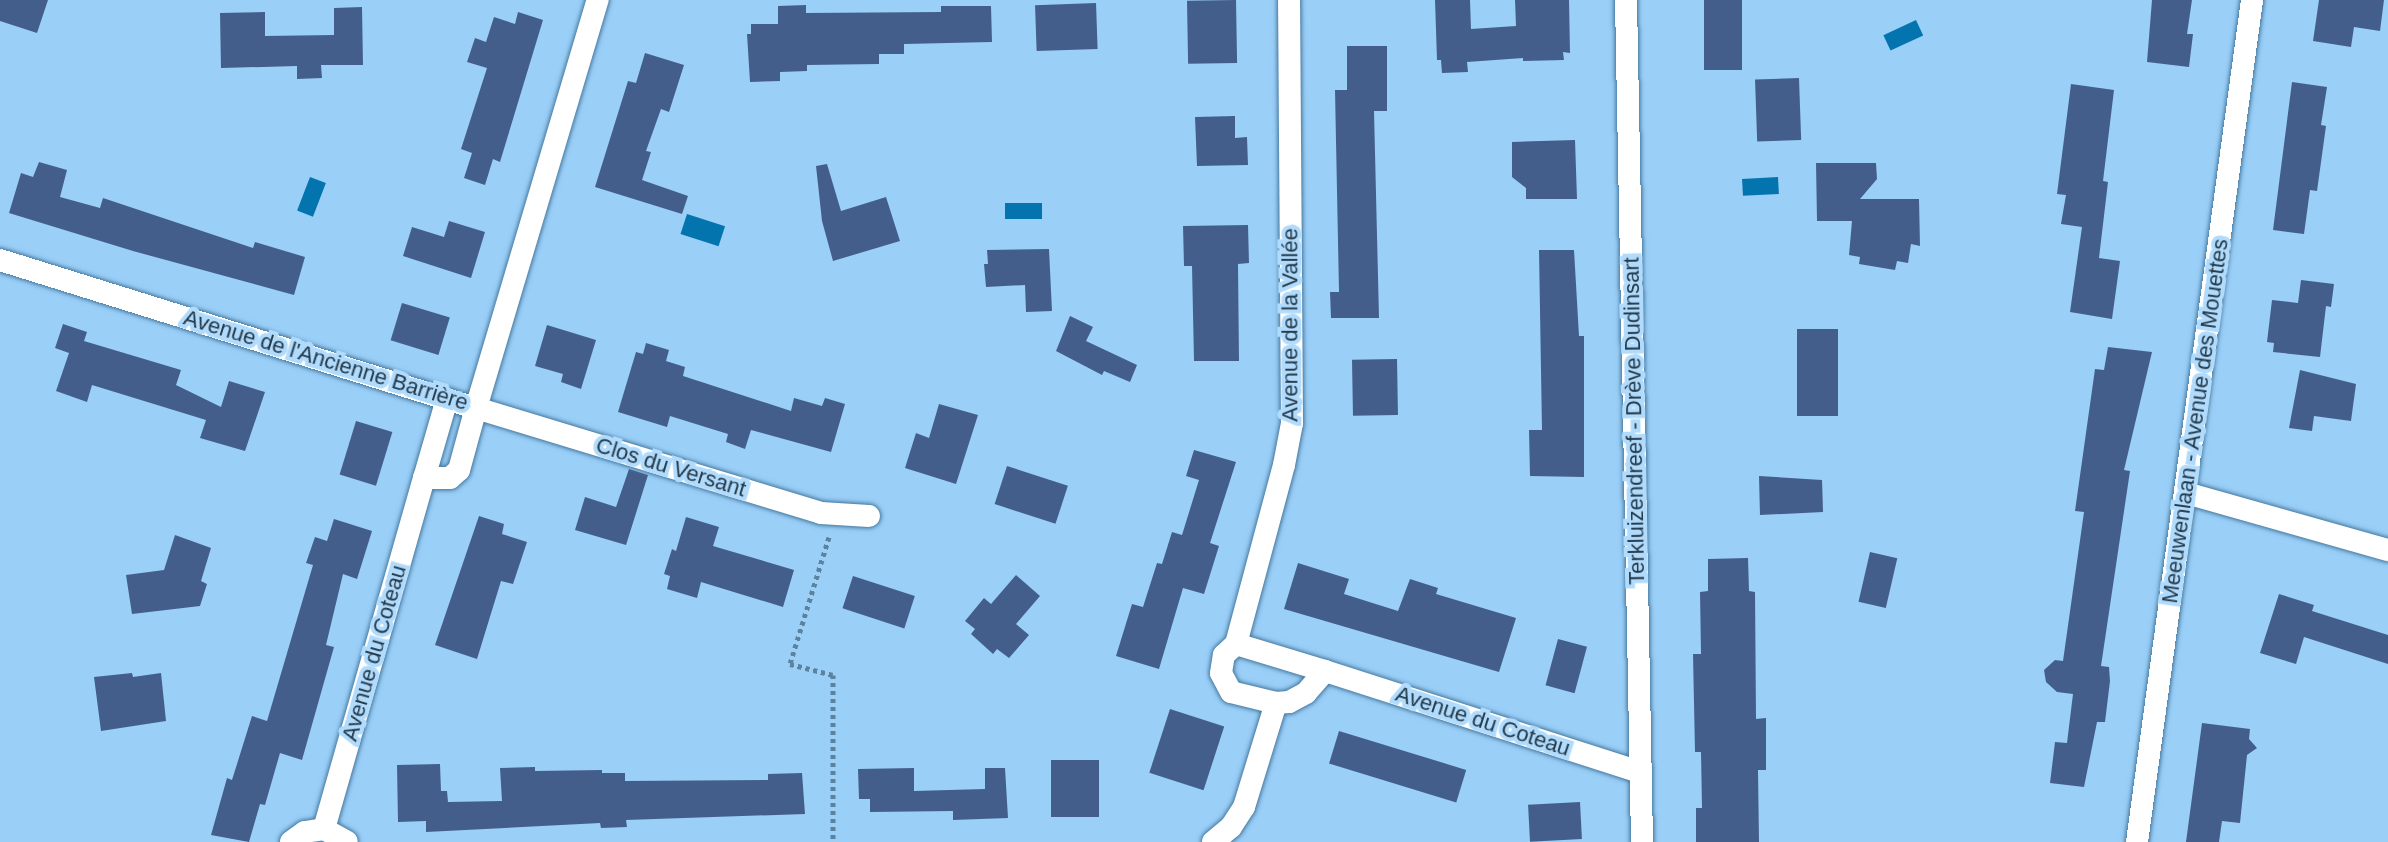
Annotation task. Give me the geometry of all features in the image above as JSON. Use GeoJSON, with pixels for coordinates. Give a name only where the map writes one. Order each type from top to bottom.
{"type":"FeatureCollection","features":[{"type":"Feature","properties":{"kind":"street","name":"Avenue de l'Ancienne Barrière"},"geometry":{"type":"LineString","coordinates":[[0,260],[476,408],[598,0]]}},
{"type":"Feature","properties":{"kind":"street","name":"Avenue de la Vallée"},"geometry":{"type":"LineString","coordinates":[[1236,644],[1284,465],[1292,423],[1289,0]]}},
{"type":"Feature","properties":{"kind":"street","name":"Terkluizendreef - Drève Dudinsart"},"geometry":{"type":"LineString","coordinates":[[1626,0],[1642,842]]}},
{"type":"Feature","properties":{"kind":"street","name":"Meeuwenlaan - Avenue des Mouettes"},"geometry":{"type":"LineString","coordinates":[[2137,842],[2252,0]]}},
{"type":"Feature","properties":{"kind":"street","name":"Avenue du Coteau"},"geometry":{"type":"LineString","coordinates":[[324,829],[447,399]]}},
{"type":"Feature","properties":{"kind":"street"},"geometry":{"type":"LineString","coordinates":[[424,478],[450,478],[459,470],[476,408]]}},
{"type":"Feature","properties":{"kind":"street","name":"Clos du Versant"},"geometry":{"type":"LineString","coordinates":[[476,408],[821,513],[869,516]]}},
{"type":"Feature","properties":{"kind":"street"},"geometry":{"type":"LineString","coordinates":[[2186,493],[2388,550]]}},
{"type":"Feature","properties":{"kind":"street"},"geometry":{"type":"LineString","coordinates":[[1236,644],[1224,655],[1221,673],[1231,692],[1276,703],[1289,702],[1306,693],[1325,671]]}},
{"type":"Feature","properties":{"kind":"street","name":"Avenue du Coteau"},"geometry":{"type":"LineString","coordinates":[[1236,644],[1640,772]]}},
{"type":"Feature","properties":{"kind":"street"},"geometry":{"type":"LineString","coordinates":[[1213,842],[1231,827],[1244,807],[1276,703]]}},
{"type":"Feature","properties":{"kind":"street"},"geometry":{"type":"LineString","coordinates":[[291,842],[305,832],[324,829],[347,842]]}},
{"type":"Feature","properties":{"kind":"path"},"geometry":{"type":"LineString","coordinates":[[833,842],[833,675],[790,664],[836,514]]}},
{"type":"Feature","properties":{"kind":"water"},"geometry":{"type":"Polygon","coordinates":[[[1916,20],[1923,35],[1891,51],[1883,35],[1916,20]]]}},
{"type":"Feature","properties":{"kind":"water"},"geometry":{"type":"Polygon","coordinates":[[[310,177],[326,183],[313,217],[297,211],[310,177]]]}},
{"type":"Feature","properties":{"kind":"water"},"geometry":{"type":"Polygon","coordinates":[[[1778,177],[1779,194],[1743,196],[1742,179],[1778,177]]]}},
{"type":"Feature","properties":{"kind":"water"},"geometry":{"type":"Polygon","coordinates":[[[1005,203],[1042,203],[1042,219],[1005,219],[1005,203]]]}},
{"type":"Feature","properties":{"kind":"water"},"geometry":{"type":"Polygon","coordinates":[[[687,214],[725,226],[719,246],[681,234],[687,214]]]}},
{"type":"Feature","properties":{"kind":"building"},"geometry":{"type":"Polygon","coordinates":[[[0,0],[48,0],[37,33],[0,21],[0,0]]]}},
{"type":"Feature","properties":{"kind":"building"},"geometry":{"type":"Polygon","coordinates":[[[1236,0],[1237,63],[1188,64],[1187,1],[1236,0]]]}},
{"type":"Feature","properties":{"kind":"building"},"geometry":{"type":"Polygon","coordinates":[[[1435,0],[1470,0],[1471,29],[1516,26],[1515,0],[1569,0],[1570,53],[1563,52],[1564,60],[1523,61],[1523,58],[1467,62],[1468,72],[1442,73],[1441,60],[1437,60],[1435,0]]]}},
{"type":"Feature","properties":{"kind":"building"},"geometry":{"type":"Polygon","coordinates":[[[1704,0],[1742,0],[1742,70],[1704,70],[1704,0]]]}},
{"type":"Feature","properties":{"kind":"building"},"geometry":{"type":"Polygon","coordinates":[[[2152,0],[2192,0],[2187,34],[2193,34],[2189,67],[2147,62],[2152,0]]]}},
{"type":"Feature","properties":{"kind":"building"},"geometry":{"type":"Polygon","coordinates":[[[2319,0],[2384,0],[2380,31],[2354,27],[2351,47],[2313,41],[2319,0]]]}},
{"type":"Feature","properties":{"kind":"building"},"geometry":{"type":"Polygon","coordinates":[[[1096,3],[1098,49],[1037,51],[1035,5],[1096,3]]]}},
{"type":"Feature","properties":{"kind":"building"},"geometry":{"type":"Polygon","coordinates":[[[806,5],[806,13],[941,12],[941,6],[991,6],[992,42],[904,44],[904,54],[879,54],[879,64],[807,65],[807,71],[780,72],[780,81],[750,82],[747,34],[751,34],[751,24],[778,24],[778,6],[806,5]]]}},
{"type":"Feature","properties":{"kind":"building"},"geometry":{"type":"Polygon","coordinates":[[[362,7],[363,65],[321,65],[322,78],[297,79],[297,66],[221,68],[220,13],[265,12],[265,36],[334,35],[334,8],[362,7]]]}},
{"type":"Feature","properties":{"kind":"building"},"geometry":{"type":"Polygon","coordinates":[[[518,12],[543,20],[500,162],[493,159],[485,185],[464,178],[472,153],[461,149],[487,68],[467,62],[475,38],[486,42],[494,17],[515,24],[518,12]]]}},
{"type":"Feature","properties":{"kind":"building"},"geometry":{"type":"Polygon","coordinates":[[[1347,46],[1387,46],[1387,111],[1374,111],[1379,318],[1331,318],[1330,292],[1339,292],[1335,90],[1347,90],[1347,46]]]}},
{"type":"Feature","properties":{"kind":"building"},"geometry":{"type":"Polygon","coordinates":[[[645,53],[684,65],[669,112],[661,109],[646,151],[651,152],[642,180],[688,196],[682,214],[595,187],[628,81],[636,83],[645,53]]]}},
{"type":"Feature","properties":{"kind":"building"},"geometry":{"type":"Polygon","coordinates":[[[1799,78],[1801,140],[1757,141],[1755,80],[1799,78]]]}},
{"type":"Feature","properties":{"kind":"building"},"geometry":{"type":"Polygon","coordinates":[[[2292,82],[2327,87],[2321,125],[2326,126],[2317,191],[2310,190],[2304,234],[2273,230],[2292,82]]]}},
{"type":"Feature","properties":{"kind":"building"},"geometry":{"type":"Polygon","coordinates":[[[2071,84],[2114,90],[2103,181],[2108,182],[2099,258],[2120,261],[2112,319],[2070,312],[2082,227],[2061,224],[2066,195],[2057,194],[2071,84]]]}},
{"type":"Feature","properties":{"kind":"building"},"geometry":{"type":"Polygon","coordinates":[[[1235,116],[1235,138],[1247,137],[1248,165],[1197,166],[1195,117],[1235,116]]]}},
{"type":"Feature","properties":{"kind":"building"},"geometry":{"type":"Polygon","coordinates":[[[1575,140],[1577,199],[1526,199],[1526,188],[1512,177],[1512,142],[1575,140]]]}},
{"type":"Feature","properties":{"kind":"building"},"geometry":{"type":"Polygon","coordinates":[[[39,162],[67,170],[60,197],[100,208],[103,198],[253,248],[255,242],[305,257],[294,295],[9,213],[21,173],[33,177],[39,162]]]}},
{"type":"Feature","properties":{"kind":"building"},"geometry":{"type":"Polygon","coordinates":[[[1816,163],[1876,163],[1877,179],[1860,199],[1919,199],[1920,246],[1911,244],[1908,263],[1897,261],[1895,270],[1859,264],[1860,257],[1849,255],[1852,221],[1817,221],[1816,163]]]}},
{"type":"Feature","properties":{"kind":"building"},"geometry":{"type":"Polygon","coordinates":[[[827,164],[841,211],[886,197],[900,241],[833,261],[822,221],[816,166],[827,164]]]}},
{"type":"Feature","properties":{"kind":"building"},"geometry":{"type":"Polygon","coordinates":[[[449,221],[485,232],[471,278],[403,256],[412,227],[444,237],[449,221]]]}},
{"type":"Feature","properties":{"kind":"building"},"geometry":{"type":"Polygon","coordinates":[[[1248,225],[1249,263],[1238,264],[1239,361],[1194,361],[1192,266],[1184,266],[1183,226],[1248,225]]]}},
{"type":"Feature","properties":{"kind":"building"},"geometry":{"type":"Polygon","coordinates":[[[1049,249],[1052,311],[1026,312],[1025,285],[986,287],[984,264],[988,264],[987,250],[1049,249]]]}},
{"type":"Feature","properties":{"kind":"building"},"geometry":{"type":"Polygon","coordinates":[[[1539,250],[1574,250],[1579,336],[1584,336],[1584,477],[1530,476],[1529,430],[1542,430],[1539,250]]]}},
{"type":"Feature","properties":{"kind":"building"},"geometry":{"type":"Polygon","coordinates":[[[2301,280],[2334,284],[2331,307],[2326,306],[2320,357],[2273,352],[2274,343],[2267,342],[2272,300],[2298,303],[2301,280]]]}},
{"type":"Feature","properties":{"kind":"building"},"geometry":{"type":"Polygon","coordinates":[[[402,303],[450,318],[438,355],[391,340],[402,303]]]}},
{"type":"Feature","properties":{"kind":"building"},"geometry":{"type":"Polygon","coordinates":[[[1070,316],[1093,327],[1086,341],[1137,365],[1130,382],[1104,371],[1102,375],[1056,351],[1070,316]]]}},
{"type":"Feature","properties":{"kind":"building"},"geometry":{"type":"Polygon","coordinates":[[[63,324],[87,332],[84,341],[181,370],[176,385],[221,407],[229,381],[265,392],[245,451],[200,438],[206,420],[92,385],[87,402],[56,391],[69,353],[55,348],[63,324]]]}},
{"type":"Feature","properties":{"kind":"building"},"geometry":{"type":"Polygon","coordinates":[[[547,325],[596,340],[581,389],[561,382],[563,374],[535,366],[547,325]]]}},
{"type":"Feature","properties":{"kind":"building"},"geometry":{"type":"Polygon","coordinates":[[[1797,329],[1838,329],[1838,416],[1797,416],[1797,329]]]}},
{"type":"Feature","properties":{"kind":"building"},"geometry":{"type":"Polygon","coordinates":[[[646,343],[669,350],[666,361],[685,367],[683,376],[791,411],[794,398],[822,406],[825,398],[845,404],[831,452],[751,430],[745,449],[726,442],[728,434],[670,416],[667,427],[618,412],[636,352],[643,354],[646,343]]]}},
{"type":"Feature","properties":{"kind":"building"},"geometry":{"type":"Polygon","coordinates":[[[2108,347],[2152,352],[2124,470],[2130,471],[2101,666],[2109,667],[2110,681],[2105,722],[2097,722],[2084,787],[2050,783],[2055,742],[2067,743],[2073,694],[2057,692],[2046,682],[2044,670],[2055,660],[2063,661],[2084,512],[2075,511],[2095,369],[2104,370],[2108,347]]]}},
{"type":"Feature","properties":{"kind":"building"},"geometry":{"type":"Polygon","coordinates":[[[1397,359],[1398,415],[1353,416],[1352,360],[1397,359]]]}},
{"type":"Feature","properties":{"kind":"building"},"geometry":{"type":"Polygon","coordinates":[[[2300,370],[2356,384],[2351,421],[2314,416],[2312,431],[2289,428],[2300,370]]]}},
{"type":"Feature","properties":{"kind":"building"},"geometry":{"type":"Polygon","coordinates":[[[939,404],[978,415],[956,484],[905,468],[916,433],[929,438],[939,404]]]}},
{"type":"Feature","properties":{"kind":"building"},"geometry":{"type":"Polygon","coordinates":[[[356,421],[392,432],[376,486],[340,475],[356,421]]]}},
{"type":"Feature","properties":{"kind":"building"},"geometry":{"type":"Polygon","coordinates":[[[1194,450],[1236,462],[1210,543],[1219,546],[1204,594],[1183,588],[1159,669],[1116,656],[1132,604],[1143,607],[1157,563],[1162,564],[1172,532],[1182,535],[1199,480],[1186,476],[1194,450]]]}},
{"type":"Feature","properties":{"kind":"building"},"geometry":{"type":"Polygon","coordinates":[[[1007,466],[1068,486],[1056,524],[995,504],[1007,466]]]}},
{"type":"Feature","properties":{"kind":"building"},"geometry":{"type":"Polygon","coordinates":[[[629,469],[648,475],[626,545],[575,530],[585,497],[616,507],[629,469]]]}},
{"type":"Feature","properties":{"kind":"building"},"geometry":{"type":"Polygon","coordinates":[[[1759,476],[1822,480],[1823,512],[1760,515],[1759,476]]]}},
{"type":"Feature","properties":{"kind":"building"},"geometry":{"type":"Polygon","coordinates":[[[479,516],[504,524],[502,534],[527,542],[513,584],[501,581],[477,659],[435,645],[479,516]]]}},
{"type":"Feature","properties":{"kind":"building"},"geometry":{"type":"Polygon","coordinates":[[[686,517],[719,527],[713,546],[794,570],[783,607],[701,582],[697,598],[667,589],[670,576],[664,574],[672,549],[676,551],[686,517]]]}},
{"type":"Feature","properties":{"kind":"building"},"geometry":{"type":"Polygon","coordinates":[[[334,519],[372,531],[357,579],[343,574],[326,645],[334,647],[302,760],[280,753],[265,805],[260,804],[249,842],[211,835],[227,778],[232,780],[252,716],[267,721],[313,565],[306,563],[315,537],[327,541],[334,519]]]}},
{"type":"Feature","properties":{"kind":"building"},"geometry":{"type":"Polygon","coordinates":[[[175,535],[211,548],[201,581],[207,584],[200,606],[132,614],[126,575],[164,570],[175,535]]]}},
{"type":"Feature","properties":{"kind":"building"},"geometry":{"type":"Polygon","coordinates":[[[1870,552],[1897,558],[1886,608],[1859,602],[1870,552]]]}},
{"type":"Feature","properties":{"kind":"building"},"geometry":{"type":"Polygon","coordinates":[[[1748,558],[1749,591],[1755,592],[1756,719],[1766,718],[1766,770],[1758,770],[1759,842],[1696,842],[1696,808],[1702,808],[1701,752],[1695,752],[1693,654],[1701,654],[1700,592],[1708,591],[1708,559],[1748,558]]]}},
{"type":"Feature","properties":{"kind":"building"},"geometry":{"type":"Polygon","coordinates":[[[1298,563],[1349,579],[1344,594],[1398,611],[1410,579],[1438,588],[1436,594],[1516,618],[1499,672],[1284,609],[1298,563]]]}},
{"type":"Feature","properties":{"kind":"building"},"geometry":{"type":"Polygon","coordinates":[[[1016,575],[1040,596],[1016,624],[1029,635],[1009,658],[997,649],[993,654],[971,634],[975,629],[965,621],[984,598],[991,604],[1016,575]]]}},
{"type":"Feature","properties":{"kind":"building"},"geometry":{"type":"Polygon","coordinates":[[[853,576],[915,596],[904,628],[842,608],[853,576]]]}},
{"type":"Feature","properties":{"kind":"building"},"geometry":{"type":"Polygon","coordinates":[[[2279,594],[2314,605],[2312,611],[2388,635],[2388,664],[2304,637],[2296,664],[2260,653],[2279,594]]]}},
{"type":"Feature","properties":{"kind":"building"},"geometry":{"type":"Polygon","coordinates":[[[1558,639],[1587,647],[1575,693],[1546,685],[1558,639]]]}},
{"type":"Feature","properties":{"kind":"building"},"geometry":{"type":"Polygon","coordinates":[[[132,673],[133,677],[161,673],[166,721],[101,731],[94,677],[132,673]]]}},
{"type":"Feature","properties":{"kind":"building"},"geometry":{"type":"Polygon","coordinates":[[[1170,709],[1224,727],[1204,790],[1149,773],[1170,709]]]}},
{"type":"Feature","properties":{"kind":"building"},"geometry":{"type":"Polygon","coordinates":[[[2202,723],[2250,729],[2249,739],[2257,748],[2247,755],[2240,823],[2222,821],[2219,842],[2186,842],[2202,723]]]}},
{"type":"Feature","properties":{"kind":"building"},"geometry":{"type":"Polygon","coordinates":[[[1339,731],[1466,770],[1456,802],[1329,764],[1339,731]]]}},
{"type":"Feature","properties":{"kind":"building"},"geometry":{"type":"Polygon","coordinates":[[[1051,760],[1099,760],[1099,817],[1051,817],[1051,760]]]}},
{"type":"Feature","properties":{"kind":"building"},"geometry":{"type":"Polygon","coordinates":[[[440,764],[441,791],[447,791],[448,802],[502,801],[500,768],[602,770],[602,773],[625,773],[625,781],[768,780],[768,774],[802,773],[805,814],[626,820],[627,827],[601,828],[600,823],[426,832],[426,821],[398,822],[397,765],[440,764]]]}},
{"type":"Feature","properties":{"kind":"building"},"geometry":{"type":"Polygon","coordinates":[[[914,768],[914,791],[985,789],[985,768],[1005,768],[1008,818],[953,820],[953,811],[870,812],[870,799],[859,799],[858,769],[914,768]]]}},
{"type":"Feature","properties":{"kind":"building"},"geometry":{"type":"Polygon","coordinates":[[[1580,802],[1582,839],[1530,842],[1528,805],[1580,802]]]}}]}
